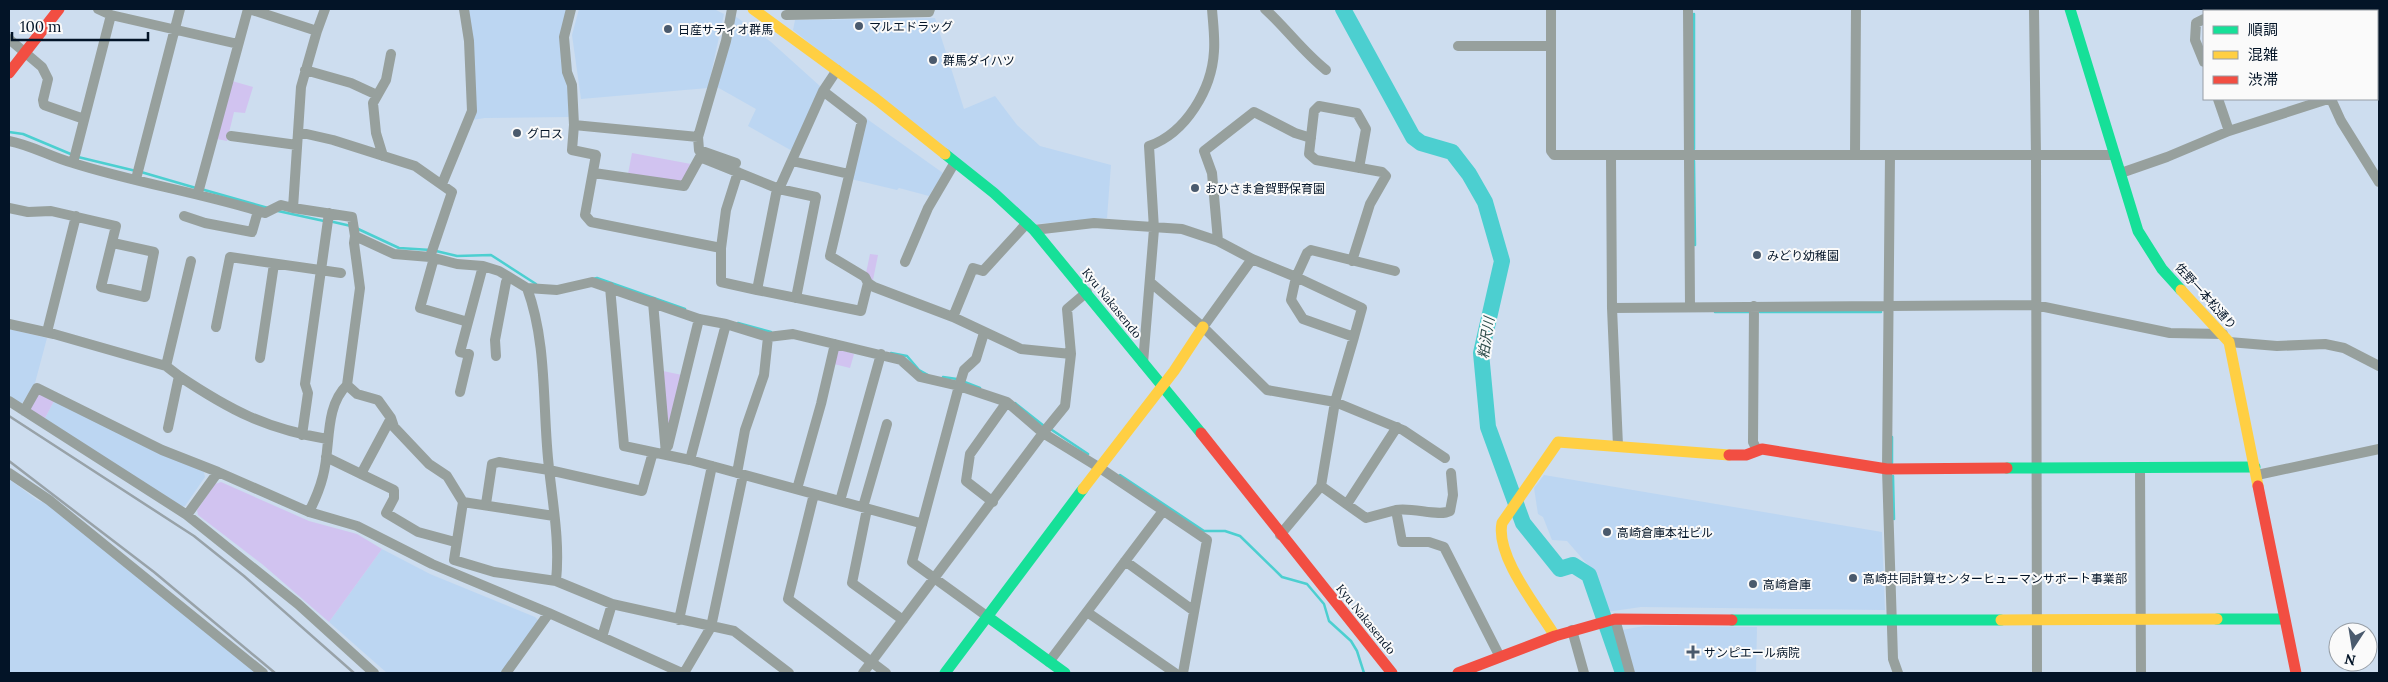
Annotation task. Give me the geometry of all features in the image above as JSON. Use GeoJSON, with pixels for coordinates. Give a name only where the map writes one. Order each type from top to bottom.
{"type":"FeatureCollection","features":[{"type":"Feature","properties":{"kind":"street"},"geometry":{"type":"LineString","coordinates":[[9,73],[59,9]]}},
{"type":"Feature","properties":{"kind":"street"},"geometry":{"type":"LineString","coordinates":[[98,9],[111,15],[238,44]]}},
{"type":"Feature","properties":{"kind":"street"},"geometry":{"type":"LineString","coordinates":[[136,180],[180,9]]}},
{"type":"Feature","properties":{"kind":"street"},"geometry":{"type":"LineString","coordinates":[[198,193],[249,9],[316,30]]}},
{"type":"Feature","properties":{"kind":"street"},"geometry":{"type":"LineString","coordinates":[[293,208],[298,132],[305,70],[316,30],[325,9]]}},
{"type":"Feature","properties":{"kind":"street"},"geometry":{"type":"LineString","coordinates":[[442,184],[472,111],[473,101],[464,9]]}},
{"type":"Feature","properties":{"kind":"street"},"geometry":{"type":"LineString","coordinates":[[571,9],[564,38],[567,72],[572,85],[574,125],[572,150],[596,155],[585,215],[591,222],[720,248]]}},
{"type":"Feature","properties":{"kind":"street"},"geometry":{"type":"LineString","coordinates":[[732,9],[726,41],[698,137],[699,150],[737,167],[778,189],[816,198],[796,298]]}},
{"type":"Feature","properties":{"kind":"street","name":"Kyu Nakasendo"},"geometry":{"type":"LineString","coordinates":[[753,9],[837,70],[955,162],[994,193],[1030,227],[1087,292],[1162,384],[1280,535],[1392,673]]}},
{"type":"Feature","properties":{"kind":"street"},"geometry":{"type":"LineString","coordinates":[[781,28],[786,12],[928,12],[930,9]]}},
{"type":"Feature","properties":{"kind":"street"},"geometry":{"type":"LineString","coordinates":[[1143,363],[1154,229],[1149,146],[1157,143],[1188,118],[1204,91],[1212,70],[1214,53],[1212,9]]}},
{"type":"Feature","properties":{"kind":"street"},"geometry":{"type":"LineString","coordinates":[[1265,9],[1287,30],[1312,59],[1326,70]]}},
{"type":"Feature","properties":{"kind":"street"},"geometry":{"type":"LineString","coordinates":[[1551,9],[1550,151],[1554,155],[2115,155]]}},
{"type":"Feature","properties":{"kind":"street"},"geometry":{"type":"LineString","coordinates":[[1688,9],[1690,307]]}},
{"type":"Feature","properties":{"kind":"street"},"geometry":{"type":"LineString","coordinates":[[1855,154],[1856,9]]}},
{"type":"Feature","properties":{"kind":"street"},"geometry":{"type":"LineString","coordinates":[[2034,9],[2037,673]]}},
{"type":"Feature","properties":{"kind":"street","name":"佐野一本松通り"},"geometry":{"type":"LineString","coordinates":[[2070,9],[2122,173],[2138,231],[2162,270],[2226,338],[2256,471],[2296,673]]}},
{"type":"Feature","properties":{"kind":"street"},"geometry":{"type":"LineString","coordinates":[[72,163],[111,15]]}},
{"type":"Feature","properties":{"kind":"street"},"geometry":{"type":"LineString","coordinates":[[2203,20],[2196,23],[2195,40],[2203,60]]}},
{"type":"Feature","properties":{"kind":"street"},"geometry":{"type":"LineString","coordinates":[[9,39],[42,68],[48,79],[43,100],[44,105],[84,119]]}},
{"type":"Feature","properties":{"kind":"street"},"geometry":{"type":"LineString","coordinates":[[1458,46],[1551,46]]}},
{"type":"Feature","properties":{"kind":"street"},"geometry":{"type":"LineString","coordinates":[[383,156],[376,133],[373,103],[386,80],[391,54]]}},
{"type":"Feature","properties":{"kind":"street"},"geometry":{"type":"LineString","coordinates":[[305,70],[351,83],[377,95]]}},
{"type":"Feature","properties":{"kind":"street"},"geometry":{"type":"LineString","coordinates":[[757,290],[778,189],[823,91],[837,70]]}},
{"type":"Feature","properties":{"kind":"street"},"geometry":{"type":"LineString","coordinates":[[737,167],[726,210],[720,248],[720,282],[861,311],[868,283],[865,277],[830,256],[862,121],[823,91]]}},
{"type":"Feature","properties":{"kind":"street"},"geometry":{"type":"LineString","coordinates":[[2218,100],[2229,131]]}},
{"type":"Feature","properties":{"kind":"street"},"geometry":{"type":"LineString","coordinates":[[2122,173],[2167,157],[2229,131],[2326,100]]}},
{"type":"Feature","properties":{"kind":"street"},"geometry":{"type":"LineString","coordinates":[[2330,100],[2378,176]]}},
{"type":"Feature","properties":{"kind":"street"},"geometry":{"type":"LineString","coordinates":[[1352,260],[1370,204],[1386,176],[1382,172],[1359,168],[1316,160],[1309,154],[1314,111],[1319,106],[1357,113],[1366,129],[1359,168]]}},
{"type":"Feature","properties":{"kind":"street"},"geometry":{"type":"LineString","coordinates":[[1218,241],[1216,201],[1212,173],[1204,151],[1254,112],[1295,133],[1311,138]]}},
{"type":"Feature","properties":{"kind":"street"},"geometry":{"type":"LineString","coordinates":[[574,125],[698,137]]}},
{"type":"Feature","properties":{"kind":"street"},"geometry":{"type":"LineString","coordinates":[[298,132],[333,140],[415,166],[452,192],[432,257],[420,308],[468,322]]}},
{"type":"Feature","properties":{"kind":"street"},"geometry":{"type":"LineString","coordinates":[[231,136],[297,145]]}},
{"type":"Feature","properties":{"kind":"street"},"geometry":{"type":"LineString","coordinates":[[9,141],[20,142],[72,163],[136,180],[198,193],[265,213],[281,205],[352,217],[360,288],[347,385],[338,393],[327,439],[324,475],[309,512]]}},
{"type":"Feature","properties":{"kind":"street"},"geometry":{"type":"LineString","coordinates":[[1611,156],[1612,308],[1618,446]]}},
{"type":"Feature","properties":{"kind":"street"},"geometry":{"type":"LineString","coordinates":[[1890,156],[1887,307],[1887,469],[1893,659],[1898,673]]}},
{"type":"Feature","properties":{"kind":"street"},"geometry":{"type":"LineString","coordinates":[[594,173],[684,186],[700,157],[737,167]]}},
{"type":"Feature","properties":{"kind":"street"},"geometry":{"type":"LineString","coordinates":[[792,161],[849,174]]}},
{"type":"Feature","properties":{"kind":"street"},"geometry":{"type":"LineString","coordinates":[[905,262],[928,208],[955,162]]}},
{"type":"Feature","properties":{"kind":"street"},"geometry":{"type":"LineString","coordinates":[[9,208],[28,212],[51,211],[116,226],[101,287],[145,297],[154,252],[113,243]]}},
{"type":"Feature","properties":{"kind":"street"},"geometry":{"type":"LineString","coordinates":[[184,216],[205,223],[252,232],[258,211]]}},
{"type":"Feature","properties":{"kind":"street"},"geometry":{"type":"LineString","coordinates":[[302,435],[308,393],[305,384],[329,214]]}},
{"type":"Feature","properties":{"kind":"street"},"geometry":{"type":"LineString","coordinates":[[47,332],[76,216]]}},
{"type":"Feature","properties":{"kind":"street"},"geometry":{"type":"LineString","coordinates":[[953,317],[973,268],[983,271],[1030,227],[1094,223],[1154,229],[1182,229],[1218,241],[1252,259],[1362,308],[1335,402],[1321,486],[1280,535]]}},
{"type":"Feature","properties":{"kind":"street"},"geometry":{"type":"LineString","coordinates":[[355,234],[394,254],[432,257],[457,264],[483,266],[527,288],[557,290],[592,282],[699,319],[726,324],[768,337],[793,334],[881,354],[901,360],[920,377],[958,386],[1007,402],[1042,433],[1100,468],[1207,540],[1183,673]]}},
{"type":"Feature","properties":{"kind":"street"},"geometry":{"type":"LineString","coordinates":[[1354,338],[1302,319],[1291,300],[1296,277],[1307,253],[1311,250],[1395,271]]}},
{"type":"Feature","properties":{"kind":"street"},"geometry":{"type":"LineString","coordinates":[[216,327],[230,257],[341,273]]}},
{"type":"Feature","properties":{"kind":"street"},"geometry":{"type":"LineString","coordinates":[[950,672],[988,617],[1162,384],[1174,371],[1252,259]]}},
{"type":"Feature","properties":{"kind":"street"},"geometry":{"type":"LineString","coordinates":[[166,366],[191,261]]}},
{"type":"Feature","properties":{"kind":"street"},"geometry":{"type":"LineString","coordinates":[[260,358],[274,264]]}},
{"type":"Feature","properties":{"kind":"street"},"geometry":{"type":"LineString","coordinates":[[460,392],[468,354],[460,352],[483,266]]}},
{"type":"Feature","properties":{"kind":"street"},"geometry":{"type":"LineString","coordinates":[[496,356],[495,340],[506,282],[510,278]]}},
{"type":"Feature","properties":{"kind":"street"},"geometry":{"type":"LineString","coordinates":[[1150,282],[1203,327],[1267,390],[1335,402],[1396,427],[1445,458]]}},
{"type":"Feature","properties":{"kind":"street"},"geometry":{"type":"LineString","coordinates":[[868,283],[953,317],[1021,349],[1071,354]]}},
{"type":"Feature","properties":{"kind":"street"},"geometry":{"type":"LineString","coordinates":[[610,287],[624,446],[690,460],[920,523]]}},
{"type":"Feature","properties":{"kind":"street"},"geometry":{"type":"LineString","coordinates":[[527,288],[536,312],[549,470],[559,553],[556,581]]}},
{"type":"Feature","properties":{"kind":"street"},"geometry":{"type":"LineString","coordinates":[[863,673],[993,502],[1042,433],[1065,406],[1071,354],[1067,309],[1087,292]]}},
{"type":"Feature","properties":{"kind":"street"},"geometry":{"type":"LineString","coordinates":[[653,302],[666,454]]}},
{"type":"Feature","properties":{"kind":"street"},"geometry":{"type":"LineString","coordinates":[[1612,308],[2035,305],[2170,333],[2213,336],[2277,346],[2325,344],[2344,348],[2379,366]]}},
{"type":"Feature","properties":{"kind":"street"},"geometry":{"type":"LineString","coordinates":[[1754,306],[1753,442],[1758,450]]}},
{"type":"Feature","properties":{"kind":"street"},"geometry":{"type":"LineString","coordinates":[[666,454],[699,319]]}},
{"type":"Feature","properties":{"kind":"street"},"geometry":{"type":"LineString","coordinates":[[9,324],[47,332],[166,366],[242,415],[282,430],[327,439]]}},
{"type":"Feature","properties":{"kind":"street"},"geometry":{"type":"LineString","coordinates":[[690,460],[726,324]]}},
{"type":"Feature","properties":{"kind":"street"},"geometry":{"type":"LineString","coordinates":[[984,333],[976,358],[964,370],[958,386],[951,420],[920,523],[912,562],[1065,673]]}},
{"type":"Feature","properties":{"kind":"street"},"geometry":{"type":"LineString","coordinates":[[24,411],[37,388],[126,434],[309,512],[357,526],[432,564],[550,613],[683,673],[711,627],[740,474],[745,430],[764,375],[768,337]]}},
{"type":"Feature","properties":{"kind":"street"},"geometry":{"type":"LineString","coordinates":[[796,489],[821,404],[835,344]]}},
{"type":"Feature","properties":{"kind":"street"},"geometry":{"type":"LineString","coordinates":[[840,501],[881,354]]}},
{"type":"Feature","properties":{"kind":"street"},"geometry":{"type":"LineString","coordinates":[[168,428],[179,376]]}},
{"type":"Feature","properties":{"kind":"street"},"geometry":{"type":"LineString","coordinates":[[347,385],[357,394],[378,400],[391,418],[394,427],[419,454],[447,476],[463,502],[455,542],[454,560],[494,572],[556,581],[612,604],[734,631],[789,673]]}},
{"type":"Feature","properties":{"kind":"street"},"geometry":{"type":"LineString","coordinates":[[9,401],[188,516],[298,604],[374,673]]}},
{"type":"Feature","properties":{"kind":"street"},"geometry":{"type":"LineString","coordinates":[[993,502],[966,481],[970,454],[1007,402]]}},
{"type":"Feature","properties":{"kind":"street"},"geometry":{"type":"LineString","coordinates":[[361,474],[391,418]]}},
{"type":"Feature","properties":{"kind":"street"},"geometry":{"type":"LineString","coordinates":[[887,424],[865,508],[852,583],[903,620]]}},
{"type":"Feature","properties":{"kind":"street"},"geometry":{"type":"LineString","coordinates":[[1347,504],[1396,427]]}},
{"type":"Feature","properties":{"kind":"street"},"geometry":{"type":"LineString","coordinates":[[1555,636],[1508,562],[1502,543],[1502,523],[1558,442],[1730,455],[1746,455],[1758,450],[1769,450],[1887,469],[2140,468],[2256,471],[2379,449]]}},
{"type":"Feature","properties":{"kind":"street"},"geometry":{"type":"LineString","coordinates":[[486,504],[492,464],[499,462],[549,470],[642,491],[653,452]]}},
{"type":"Feature","properties":{"kind":"street"},"geometry":{"type":"LineString","coordinates":[[326,457],[394,490],[394,498],[386,513],[418,532],[455,542]]}},
{"type":"Feature","properties":{"kind":"street"},"geometry":{"type":"LineString","coordinates":[[679,620],[712,466]]}},
{"type":"Feature","properties":{"kind":"street"},"geometry":{"type":"LineString","coordinates":[[2140,468],[2141,673]]}},
{"type":"Feature","properties":{"kind":"street"},"geometry":{"type":"LineString","coordinates":[[9,472],[50,500],[264,673]]}},
{"type":"Feature","properties":{"kind":"street"},"geometry":{"type":"LineString","coordinates":[[188,516],[218,472]]}},
{"type":"Feature","properties":{"kind":"street"},"geometry":{"type":"LineString","coordinates":[[1321,486],[1366,518],[1407,508],[1443,515],[1450,511],[1452,500],[1451,473]]}},
{"type":"Feature","properties":{"kind":"street"},"geometry":{"type":"LineString","coordinates":[[814,494],[788,600],[886,673]]}},
{"type":"Feature","properties":{"kind":"street"},"geometry":{"type":"LineString","coordinates":[[463,502],[486,504],[554,516]]}},
{"type":"Feature","properties":{"kind":"street"},"geometry":{"type":"LineString","coordinates":[[1049,662],[1163,510]]}},
{"type":"Feature","properties":{"kind":"street"},"geometry":{"type":"LineString","coordinates":[[1396,510],[1402,542],[1429,542],[1444,547],[1500,657]]}},
{"type":"Feature","properties":{"kind":"street"},"geometry":{"type":"LineString","coordinates":[[1125,561],[1194,610]]}},
{"type":"Feature","properties":{"kind":"street"},"geometry":{"type":"LineString","coordinates":[[602,637],[612,604]]}},
{"type":"Feature","properties":{"kind":"street"},"geometry":{"type":"LineString","coordinates":[[1088,612],[1174,673]]}},
{"type":"Feature","properties":{"kind":"street"},"geometry":{"type":"LineString","coordinates":[[506,673],[550,613]]}},
{"type":"Feature","properties":{"kind":"street"},"geometry":{"type":"LineString","coordinates":[[1458,673],[1572,630],[1612,619],[1891,621],[2284,619]]}},
{"type":"Feature","properties":{"kind":"street"},"geometry":{"type":"LineString","coordinates":[[1612,619],[1630,673]]}},
{"type":"Feature","properties":{"kind":"street"},"geometry":{"type":"LineString","coordinates":[[1572,630],[1584,673]]}},
{"type":"Feature","properties":{"kind":"shaded area"},"geometry":{"type":"Polygon","coordinates":[[[469,9],[568,9],[569,117],[485,118],[472,120],[469,9]]]}},
{"type":"Feature","properties":{"kind":"shaded area"},"geometry":{"type":"Polygon","coordinates":[[[579,9],[714,9],[724,14],[708,88],[581,99],[572,35],[579,9]]]}},
{"type":"Feature","properties":{"kind":"shaded area"},"geometry":{"type":"Polygon","coordinates":[[[735,16],[771,42],[821,87],[794,152],[748,126],[756,109],[717,87],[728,51],[735,16]]]}},
{"type":"Feature","properties":{"kind":"shaded area"},"geometry":{"type":"Polygon","coordinates":[[[935,18],[964,109],[995,96],[1017,125],[1040,146],[1111,165],[1107,218],[1036,224],[793,30],[795,20],[935,18]]]}},
{"type":"Feature","properties":{"kind":"shaded area"},"geometry":{"type":"Polygon","coordinates":[[[232,81],[253,87],[245,113],[234,112],[227,141],[217,139],[232,81]]]}},
{"type":"Feature","properties":{"kind":"shaded area"},"geometry":{"type":"Polygon","coordinates":[[[867,119],[943,173],[929,196],[851,179],[867,119]]]}},
{"type":"Feature","properties":{"kind":"shaded area"},"geometry":{"type":"Polygon","coordinates":[[[632,153],[691,164],[683,180],[680,182],[628,174],[632,153]]]}},
{"type":"Feature","properties":{"kind":"shaded area"},"geometry":{"type":"Polygon","coordinates":[[[870,254],[878,255],[873,280],[869,279],[866,273],[870,254]]]}},
{"type":"Feature","properties":{"kind":"shaded area"},"geometry":{"type":"Polygon","coordinates":[[[9,329],[47,338],[35,383],[21,405],[9,398],[9,329]]]}},
{"type":"Feature","properties":{"kind":"shaded area"},"geometry":{"type":"Polygon","coordinates":[[[838,349],[854,354],[850,368],[834,364],[838,349]]]}},
{"type":"Feature","properties":{"kind":"shaded area"},"geometry":{"type":"Polygon","coordinates":[[[663,371],[682,375],[668,437],[663,371]]]}},
{"type":"Feature","properties":{"kind":"shaded area"},"geometry":{"type":"Polygon","coordinates":[[[43,394],[54,401],[44,420],[31,412],[31,407],[38,395],[43,394]]]}},
{"type":"Feature","properties":{"kind":"shaded area"},"geometry":{"type":"Polygon","coordinates":[[[54,401],[204,472],[205,477],[185,506],[180,507],[44,420],[54,401]]]}},
{"type":"Feature","properties":{"kind":"shaded area"},"geometry":{"type":"Polygon","coordinates":[[[1544,475],[1882,532],[1885,610],[1641,607],[1606,612],[1594,572],[1567,541],[1552,540],[1543,517],[1538,514],[1534,488],[1544,475]]]}},
{"type":"Feature","properties":{"kind":"shaded area"},"geometry":{"type":"Polygon","coordinates":[[[9,479],[37,500],[48,504],[259,673],[9,673],[9,479]]]}},
{"type":"Feature","properties":{"kind":"shaded area"},"geometry":{"type":"Polygon","coordinates":[[[221,482],[309,521],[357,534],[382,549],[329,622],[262,564],[198,515],[197,510],[215,484],[221,482]]]}},
{"type":"Feature","properties":{"kind":"shaded area"},"geometry":{"type":"Polygon","coordinates":[[[382,549],[430,574],[535,617],[539,621],[501,673],[387,673],[329,622],[382,549]]]}},
{"type":"Feature","properties":{"kind":"shaded area","name":"サンピエール病院"},"geometry":{"type":"Polygon","coordinates":[[[1644,626],[1757,627],[1756,673],[1635,673],[1622,630],[1644,626]]]}},
{"type":"Feature","properties":{"kind":"waterway","name":"粕沢川"},"geometry":{"type":"LineString","coordinates":[[1343,9],[1413,137],[1421,143],[1452,152],[1469,174],[1485,202],[1502,261],[1481,353],[1488,427],[1523,523],[1560,569],[1573,565],[1589,575],[1623,673]]}},
{"type":"Feature","properties":{"kind":"waterway"},"geometry":{"type":"LineString","coordinates":[[1694,14],[1694,149]]}},
{"type":"Feature","properties":{"kind":"waterway"},"geometry":{"type":"LineString","coordinates":[[9,132],[23,134],[73,155]]}},
{"type":"Feature","properties":{"kind":"waterway"},"geometry":{"type":"LineString","coordinates":[[78,157],[136,171]]}},
{"type":"Feature","properties":{"kind":"waterway"},"geometry":{"type":"LineString","coordinates":[[1694,161],[1695,245]]}},
{"type":"Feature","properties":{"kind":"waterway"},"geometry":{"type":"LineString","coordinates":[[141,172],[196,188]]}},
{"type":"Feature","properties":{"kind":"waterway"},"geometry":{"type":"LineString","coordinates":[[201,189],[268,208]]}},
{"type":"Feature","properties":{"kind":"waterway"},"geometry":{"type":"LineString","coordinates":[[278,211],[324,221]]}},
{"type":"Feature","properties":{"kind":"waterway"},"geometry":{"type":"LineString","coordinates":[[329,221],[351,226]]}},
{"type":"Feature","properties":{"kind":"waterway"},"geometry":{"type":"LineString","coordinates":[[356,228],[399,248],[431,250]]}},
{"type":"Feature","properties":{"kind":"waterway"},"geometry":{"type":"LineString","coordinates":[[436,251],[457,256],[491,255],[536,284]]}},
{"type":"Feature","properties":{"kind":"waterway"},"geometry":{"type":"LineString","coordinates":[[593,279],[597,278],[685,309]]}},
{"type":"Feature","properties":{"kind":"waterway"},"geometry":{"type":"LineString","coordinates":[[1715,312],[1749,312]]}},
{"type":"Feature","properties":{"kind":"waterway"},"geometry":{"type":"LineString","coordinates":[[1760,312],[1881,312]]}},
{"type":"Feature","properties":{"kind":"waterway"},"geometry":{"type":"LineString","coordinates":[[738,323],[771,332]]}},
{"type":"Feature","properties":{"kind":"waterway"},"geometry":{"type":"LineString","coordinates":[[891,353],[907,356],[919,370],[928,375]]}},
{"type":"Feature","properties":{"kind":"waterway"},"geometry":{"type":"LineString","coordinates":[[943,377],[957,379]]}},
{"type":"Feature","properties":{"kind":"waterway"},"geometry":{"type":"LineString","coordinates":[[962,381],[980,388]]}},
{"type":"Feature","properties":{"kind":"waterway"},"geometry":{"type":"LineString","coordinates":[[1015,403],[1044,426]]}},
{"type":"Feature","properties":{"kind":"waterway"},"geometry":{"type":"LineString","coordinates":[[1049,428],[1088,454]]}},
{"type":"Feature","properties":{"kind":"waterway"},"geometry":{"type":"LineString","coordinates":[[1892,437],[1892,463]]}},
{"type":"Feature","properties":{"kind":"waterway"},"geometry":{"type":"LineString","coordinates":[[1120,475],[1204,531],[1225,531],[1240,536],[1282,577],[1307,584],[1324,604],[1329,621],[1351,641],[1357,651],[1364,673]]}},
{"type":"Feature","properties":{"kind":"waterway"},"geometry":{"type":"LineString","coordinates":[[1893,476],[1894,519]]}},
{"type":"Feature","properties":{"kind":"railway"},"geometry":{"type":"LineString","coordinates":[[9,416],[194,536],[244,576],[354,673]]}},
{"type":"Feature","properties":{"kind":"railway"},"geometry":{"type":"LineString","coordinates":[[9,461],[154,572],[275,673]]}},
{"type":"Feature","properties":{"kind":"traffic: fast"},"geometry":{"type":"LineString","coordinates":[[2070,9],[2138,231],[2162,269],[2181,290]]}},
{"type":"Feature","properties":{"kind":"traffic: fast"},"geometry":{"type":"LineString","coordinates":[[945,154],[994,193],[1034,230],[1201,433]]}},
{"type":"Feature","properties":{"kind":"traffic: fast"},"geometry":{"type":"LineString","coordinates":[[2007,468],[2255,467]]}},
{"type":"Feature","properties":{"kind":"traffic: fast"},"geometry":{"type":"LineString","coordinates":[[945,673],[1083,489]]}},
{"type":"Feature","properties":{"kind":"traffic: fast"},"geometry":{"type":"LineString","coordinates":[[988,617],[1065,673]]}},
{"type":"Feature","properties":{"kind":"traffic: fast"},"geometry":{"type":"LineString","coordinates":[[2217,619],[2284,619]]}},
{"type":"Feature","properties":{"kind":"traffic: fast"},"geometry":{"type":"LineString","coordinates":[[1732,620],[2001,620]]}},
{"type":"Feature","properties":{"kind":"traffic: slow"},"geometry":{"type":"LineString","coordinates":[[753,9],[876,99],[945,154]]}},
{"type":"Feature","properties":{"kind":"traffic: slow"},"geometry":{"type":"LineString","coordinates":[[2181,290],[2229,342],[2258,486]]}},
{"type":"Feature","properties":{"kind":"traffic: slow"},"geometry":{"type":"LineString","coordinates":[[1083,489],[1174,371],[1203,327]]}},
{"type":"Feature","properties":{"kind":"traffic: slow"},"geometry":{"type":"LineString","coordinates":[[1555,636],[1511,566],[1505,551],[1502,523],[1558,442],[1729,455]]}},
{"type":"Feature","properties":{"kind":"traffic: slow"},"geometry":{"type":"LineString","coordinates":[[2001,620],[2217,619]]}},
{"type":"Feature","properties":{"kind":"traffic: jam"},"geometry":{"type":"LineString","coordinates":[[9,73],[59,9]]}},
{"type":"Feature","properties":{"kind":"traffic: jam"},"geometry":{"type":"LineString","coordinates":[[1201,433],[1392,673]]}},
{"type":"Feature","properties":{"kind":"traffic: jam"},"geometry":{"type":"LineString","coordinates":[[1729,455],[1746,455],[1762,449],[1887,469],[2007,468]]}},
{"type":"Feature","properties":{"kind":"traffic: jam"},"geometry":{"type":"LineString","coordinates":[[2258,486],[2296,673]]}},
{"type":"Feature","properties":{"kind":"traffic: jam"},"geometry":{"type":"LineString","coordinates":[[1458,673],[1555,636],[1615,619],[1732,620]]}},
{"type":"Feature","properties":{"kind":"place","name":"マルエドラッグ"},"geometry":{"type":"Point","coordinates":[859,26]}},
{"type":"Feature","properties":{"kind":"place","name":"日産サティオ群馬"},"geometry":{"type":"Point","coordinates":[668,29]}},
{"type":"Feature","properties":{"kind":"place","name":"群馬ダイハツ"},"geometry":{"type":"Point","coordinates":[933,60]}},
{"type":"Feature","properties":{"kind":"place","name":"グロス"},"geometry":{"type":"Point","coordinates":[517,133]}},
{"type":"Feature","properties":{"kind":"place","name":"おひさま倉賀野保育園"},"geometry":{"type":"Point","coordinates":[1195,188]}},
{"type":"Feature","properties":{"kind":"place","name":"みどり幼稚園"},"geometry":{"type":"Point","coordinates":[1757,255]}},
{"type":"Feature","properties":{"kind":"place","name":"高崎倉庫本社ビル"},"geometry":{"type":"Point","coordinates":[1607,532]}},
{"type":"Feature","properties":{"kind":"place","name":"高崎共同計算センターヒューマンサポート事業部"},"geometry":{"type":"Point","coordinates":[1853,578]}},
{"type":"Feature","properties":{"kind":"place","name":"高崎倉庫"},"geometry":{"type":"Point","coordinates":[1753,584]}},
{"type":"Feature","properties":{"kind":"place","name":"サンピエール病院"},"geometry":{"type":"Point","coordinates":[1693,652]}}]}
